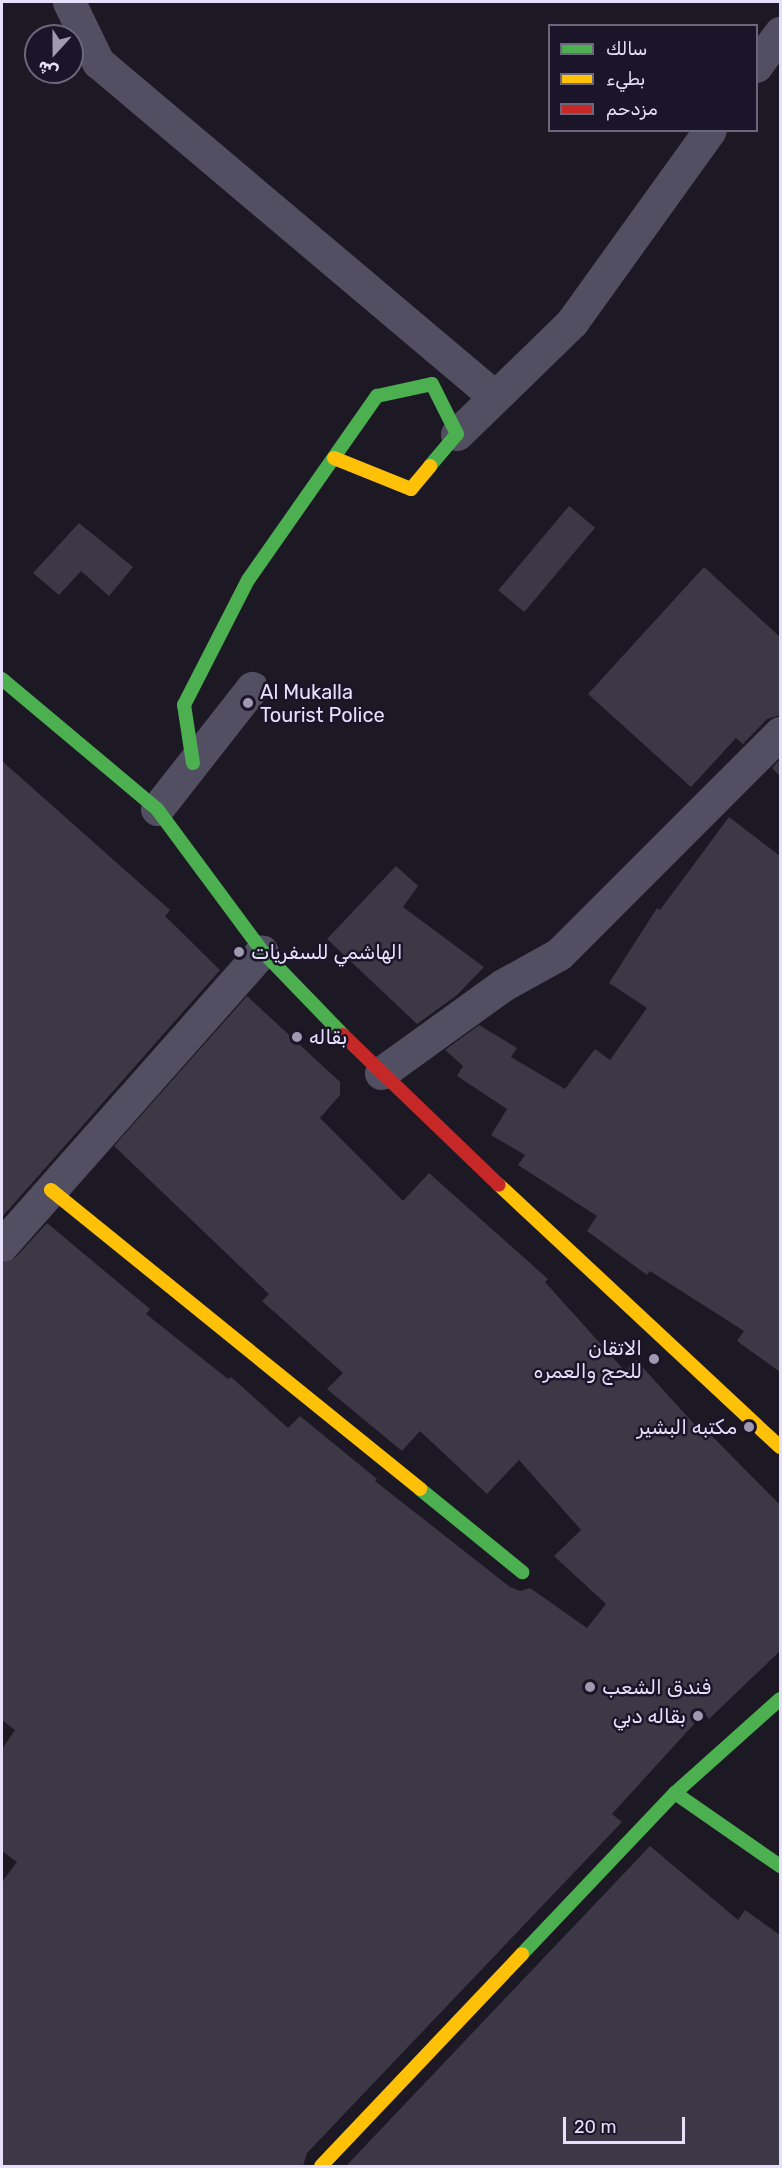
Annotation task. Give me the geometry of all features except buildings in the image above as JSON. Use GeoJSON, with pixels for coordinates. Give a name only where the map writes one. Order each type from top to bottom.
{"type":"FeatureCollection","features":[{"type":"Feature","properties":{"kind":"street"},"geometry":{"type":"LineString","coordinates":[[69,2],[98,62],[495,397]]}},
{"type":"Feature","properties":{"kind":"street"},"geometry":{"type":"LineString","coordinates":[[758,63],[780,33]]}},
{"type":"Feature","properties":{"kind":"street"},"geometry":{"type":"LineString","coordinates":[[334,458],[411,489],[457,434],[572,322],[709,132]]}},
{"type":"Feature","properties":{"kind":"street"},"geometry":{"type":"LineString","coordinates":[[193,763],[184,705],[248,580],[377,396],[432,384],[457,434]]}},
{"type":"Feature","properties":{"kind":"street"},"geometry":{"type":"LineString","coordinates":[[2,679],[157,809],[262,951],[381,1073],[780,1447]]}},
{"type":"Feature","properties":{"kind":"street"},"geometry":{"type":"LineString","coordinates":[[157,809],[252,688]]}},
{"type":"Feature","properties":{"kind":"street"},"geometry":{"type":"LineString","coordinates":[[381,1073],[503,985],[559,954],[780,733]]}},
{"type":"Feature","properties":{"kind":"street"},"geometry":{"type":"LineString","coordinates":[[2,1245],[262,951]]}},
{"type":"Feature","properties":{"kind":"street"},"geometry":{"type":"LineString","coordinates":[[51,1190],[522,1572]]}},
{"type":"Feature","properties":{"kind":"street"},"geometry":{"type":"LineString","coordinates":[[321,2166],[675,1794],[780,1699]]}},
{"type":"Feature","properties":{"kind":"street"},"geometry":{"type":"LineString","coordinates":[[675,1794],[780,1866]]}},
{"type":"Feature","properties":{"kind":"traffic: fast"},"geometry":{"type":"LineString","coordinates":[[193,763],[184,705],[248,580],[377,396],[432,384],[457,434],[430,466]]}},
{"type":"Feature","properties":{"kind":"traffic: fast"},"geometry":{"type":"LineString","coordinates":[[2,679],[157,809],[262,951],[343,1035]]}},
{"type":"Feature","properties":{"kind":"traffic: fast"},"geometry":{"type":"LineString","coordinates":[[420,1489],[522,1572]]}},
{"type":"Feature","properties":{"kind":"traffic: fast"},"geometry":{"type":"LineString","coordinates":[[522,1954],[675,1793],[780,1699]]}},
{"type":"Feature","properties":{"kind":"traffic: fast"},"geometry":{"type":"LineString","coordinates":[[675,1793],[780,1866]]}},
{"type":"Feature","properties":{"kind":"traffic: slow"},"geometry":{"type":"LineString","coordinates":[[334,458],[411,489],[430,466]]}},
{"type":"Feature","properties":{"kind":"traffic: slow"},"geometry":{"type":"LineString","coordinates":[[499,1185],[780,1447]]}},
{"type":"Feature","properties":{"kind":"traffic: slow"},"geometry":{"type":"LineString","coordinates":[[51,1190],[420,1489]]}},
{"type":"Feature","properties":{"kind":"traffic: slow"},"geometry":{"type":"LineString","coordinates":[[321,2166],[522,1954]]}},
{"type":"Feature","properties":{"kind":"traffic: jam"},"geometry":{"type":"LineString","coordinates":[[343,1035],[499,1185]]}},
{"type":"Feature","properties":{"kind":"place","name":"Al Mukalla Tourist Police"},"geometry":{"type":"Point","coordinates":[248,703]}},
{"type":"Feature","properties":{"kind":"place","name":"الهاشمي للسفريات"},"geometry":{"type":"Point","coordinates":[239,952]}},
{"type":"Feature","properties":{"kind":"place","name":"بقاله"},"geometry":{"type":"Point","coordinates":[297,1037]}},
{"type":"Feature","properties":{"kind":"place","name":"الاتقان للحج والعمره"},"geometry":{"type":"Point","coordinates":[654,1359]}},
{"type":"Feature","properties":{"kind":"place","name":"مكتبه البشير"},"geometry":{"type":"Point","coordinates":[749,1427]}},
{"type":"Feature","properties":{"kind":"place","name":"فندق الشعب"},"geometry":{"type":"Point","coordinates":[590,1687]}},
{"type":"Feature","properties":{"kind":"place","name":"بقاله دبي"},"geometry":{"type":"Point","coordinates":[698,1716]}}]}
